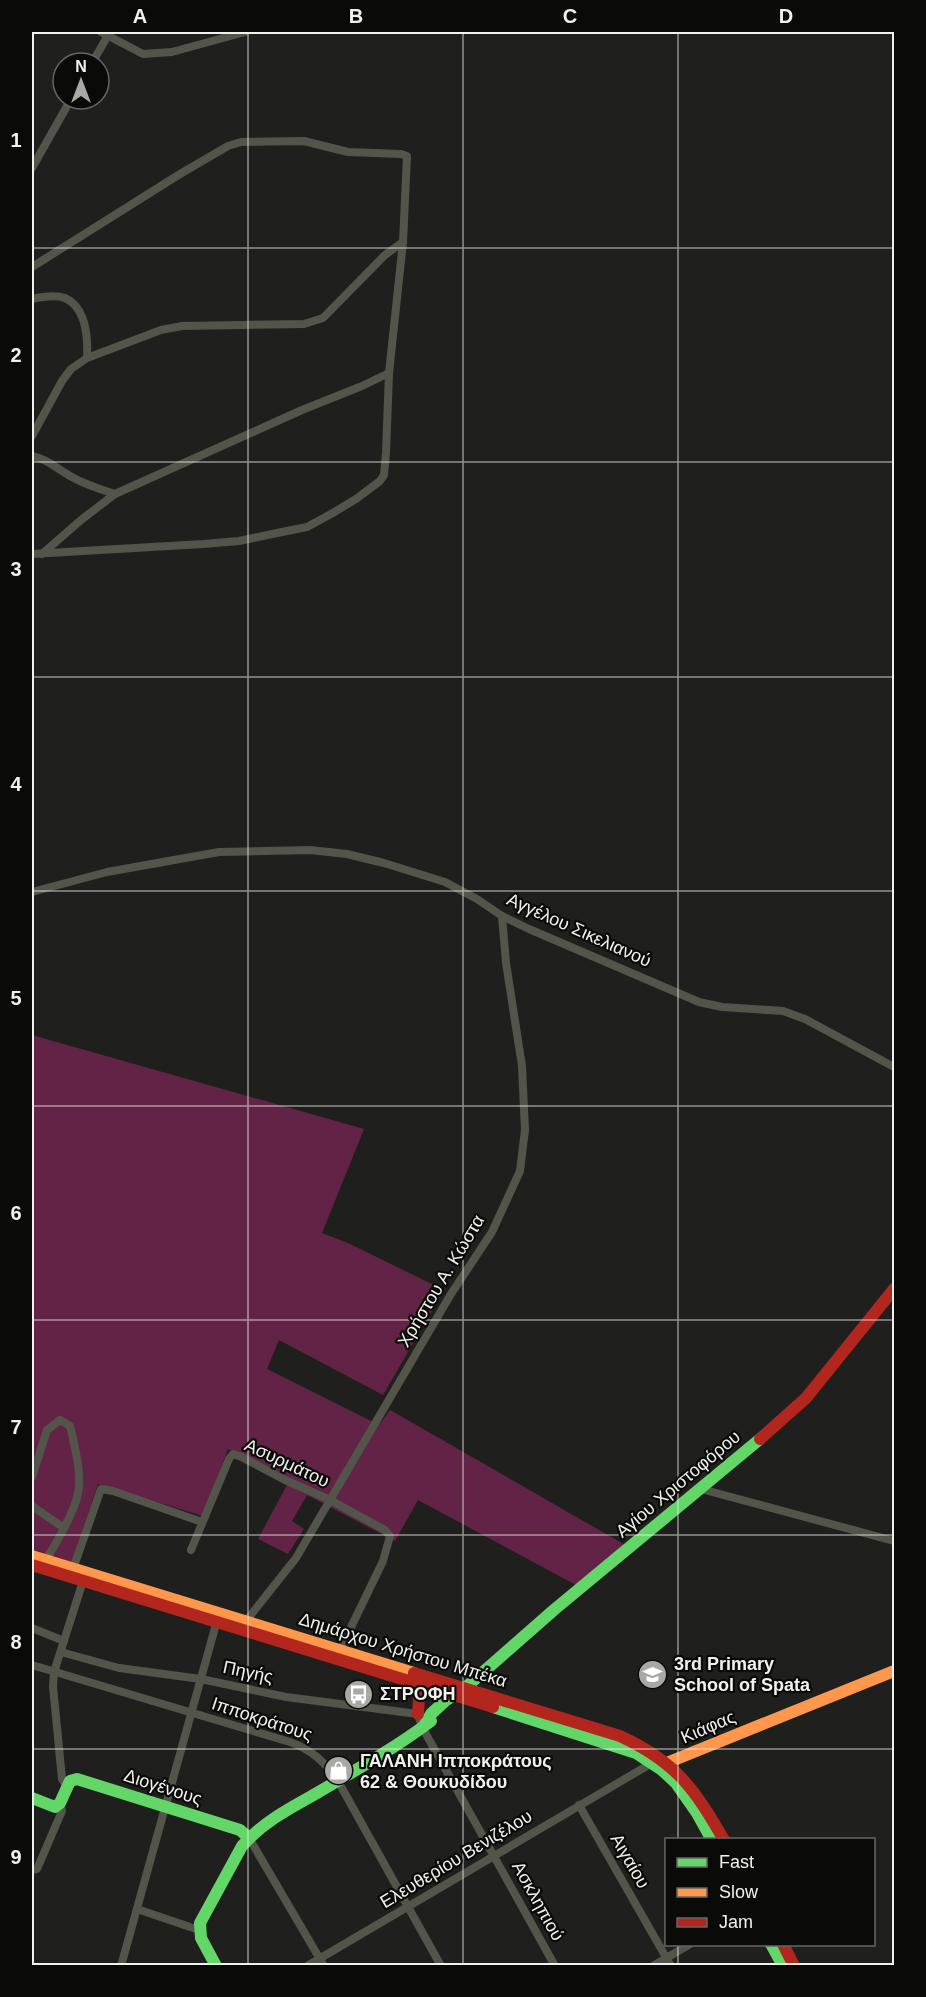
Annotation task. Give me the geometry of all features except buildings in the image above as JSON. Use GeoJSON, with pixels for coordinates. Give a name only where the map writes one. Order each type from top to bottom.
{"type":"FeatureCollection","features":[{"type":"Feature","properties":{"kind":"main road","name":"Αγίου Χριστοφόρου"},"geometry":{"type":"LineString","coordinates":[[249,1838],[269,1821],[401,1744],[431,1714],[460,1693],[552,1612],[701,1490],[806,1398],[894,1289]]}},
{"type":"Feature","properties":{"kind":"main road","name":"Δημάρχου Χρήστου Μπέκα"},"geometry":{"type":"LineString","coordinates":[[32,1556],[415,1683],[620,1736],[669,1762],[694,1790],[723,1838]]}},
{"type":"Feature","properties":{"kind":"main road","name":"Δημάρχου Χρήστου Μπέκα"},"geometry":{"type":"LineString","coordinates":[[32,1565],[218,1618],[246,1621],[340,1650],[636,1753],[662,1770],[676,1783],[711,1838]]}},
{"type":"Feature","properties":{"kind":"main road","name":"Κιάφας"},"geometry":{"type":"LineString","coordinates":[[669,1762],[894,1671]]}},
{"type":"Feature","properties":{"kind":"main road"},"geometry":{"type":"LineString","coordinates":[[415,1683],[422,1722]]}},
{"type":"Feature","properties":{"kind":"main road","name":"Διογένους"},"geometry":{"type":"LineString","coordinates":[[67,1787],[72,1779],[77,1779],[240,1830],[249,1838]]}},
{"type":"Feature","properties":{"kind":"main road"},"geometry":{"type":"LineString","coordinates":[[32,1798],[52,1806],[60,1803],[67,1787]]}},
{"type":"Feature","properties":{"kind":"main road"},"geometry":{"type":"LineString","coordinates":[[216,1965],[201,1938],[203,1916],[249,1838]]}},
{"type":"Feature","properties":{"kind":"main road"},"geometry":{"type":"LineString","coordinates":[[772,1946],[783,1965]]}},
{"type":"Feature","properties":{"kind":"main road"},"geometry":{"type":"LineString","coordinates":[[784,1946],[794,1965]]}},
{"type":"Feature","properties":{"kind":"street"},"geometry":{"type":"LineString","coordinates":[[98,51],[106,33],[143,54],[172,52],[245,32]]}},
{"type":"Feature","properties":{"kind":"street"},"geometry":{"type":"LineString","coordinates":[[32,168],[64,111]]}},
{"type":"Feature","properties":{"kind":"street"},"geometry":{"type":"LineString","coordinates":[[32,267],[180,174],[228,146],[241,142],[304,141],[348,152],[407,156],[403,242],[389,373],[384,475],[380,481],[356,499],[307,527],[239,541],[32,554]]}},
{"type":"Feature","properties":{"kind":"street"},"geometry":{"type":"LineString","coordinates":[[32,436],[62,381],[72,369],[87,358],[161,330],[182,327],[304,324],[323,318],[385,255],[403,242]]}},
{"type":"Feature","properties":{"kind":"street"},"geometry":{"type":"LineString","coordinates":[[32,298],[63,297],[74,304],[83,320],[88,338],[87,358]]}},
{"type":"Feature","properties":{"kind":"street"},"geometry":{"type":"LineString","coordinates":[[42,554],[115,494],[389,373]]}},
{"type":"Feature","properties":{"kind":"street"},"geometry":{"type":"LineString","coordinates":[[32,456],[45,459],[68,475],[115,494]]}},
{"type":"Feature","properties":{"kind":"street","name":"Αγγέλου Σικελιανού"},"geometry":{"type":"LineString","coordinates":[[32,892],[107,872],[219,852],[310,850],[365,858],[445,882],[477,898],[502,916],[699,1002],[722,1007],[783,1011],[805,1019],[894,1066]]}},
{"type":"Feature","properties":{"kind":"street","name":"Χρήστου Α. Κώστα"},"geometry":{"type":"LineString","coordinates":[[246,1621],[296,1558],[451,1294],[492,1233],[520,1172],[525,1130],[522,1066],[506,963],[502,916]]}},
{"type":"Feature","properties":{"kind":"street"},"geometry":{"type":"LineString","coordinates":[[32,1476],[47,1430],[60,1420],[70,1426],[79,1474],[77,1499],[45,1561]]}},
{"type":"Feature","properties":{"kind":"street","name":"Ασυρμάτου"},"geometry":{"type":"LineString","coordinates":[[191,1550],[233,1454],[242,1456],[283,1479],[330,1500],[389,1534],[390,1540],[382,1562],[340,1650]]}},
{"type":"Feature","properties":{"kind":"street"},"geometry":{"type":"LineString","coordinates":[[73,1569],[101,1489],[113,1491],[202,1522]]}},
{"type":"Feature","properties":{"kind":"street"},"geometry":{"type":"LineString","coordinates":[[701,1490],[894,1541]]}},
{"type":"Feature","properties":{"kind":"street"},"geometry":{"type":"LineString","coordinates":[[32,1506],[64,1528]]}},
{"type":"Feature","properties":{"kind":"street"},"geometry":{"type":"LineString","coordinates":[[67,1787],[62,1779],[53,1686],[54,1672],[83,1581]]}},
{"type":"Feature","properties":{"kind":"street"},"geometry":{"type":"LineString","coordinates":[[121,1965],[218,1618]]}},
{"type":"Feature","properties":{"kind":"street"},"geometry":{"type":"LineString","coordinates":[[32,1628],[64,1641]]}},
{"type":"Feature","properties":{"kind":"street","name":"Πηγής"},"geometry":{"type":"LineString","coordinates":[[61,1652],[119,1668],[201,1679],[422,1722]]}},
{"type":"Feature","properties":{"kind":"street","name":"Ιπποκράτους"},"geometry":{"type":"LineString","coordinates":[[32,1665],[301,1746],[314,1753],[326,1764],[338,1781],[441,1965]]}},
{"type":"Feature","properties":{"kind":"street","name":"Ασκληπιού"},"geometry":{"type":"LineString","coordinates":[[422,1722],[555,1965]]}},
{"type":"Feature","properties":{"kind":"street","name":"Ελευθερίου Βενιζέλου"},"geometry":{"type":"LineString","coordinates":[[307,1965],[322,1962],[408,1907],[652,1763]]}},
{"type":"Feature","properties":{"kind":"street"},"geometry":{"type":"LineString","coordinates":[[32,1870],[37,1869],[42,1861],[62,1811],[60,1803]]}},
{"type":"Feature","properties":{"kind":"street","name":"Αιγαίου"},"geometry":{"type":"LineString","coordinates":[[579,1805],[668,1962]]}},
{"type":"Feature","properties":{"kind":"street"},"geometry":{"type":"LineString","coordinates":[[249,1838],[322,1962]]}},
{"type":"Feature","properties":{"kind":"street"},"geometry":{"type":"LineString","coordinates":[[137,1909],[200,1930]]}},
{"type":"Feature","properties":{"kind":"street"},"geometry":{"type":"LineString","coordinates":[[652,1965],[668,1962],[688,1946]]}},
{"type":"Feature","properties":{"kind":"shaded area"},"geometry":{"type":"Polygon","coordinates":[[[32,1035],[364,1129],[322,1233],[348,1243],[444,1290],[383,1395],[279,1340],[267,1369],[379,1425],[390,1410],[627,1546],[578,1586],[418,1500],[395,1541],[307,1495],[292,1521],[304,1529],[288,1554],[258,1539],[287,1485],[234,1458],[234,1452],[228,1449],[203,1516],[98,1484],[72,1562],[32,1549],[32,1035]]]}},
{"type":"Feature","properties":{"kind":"traffic: fast"},"geometry":{"type":"LineString","coordinates":[[425,1724],[431,1714],[445,1701],[465,1688],[555,1609],[760,1439]]}},
{"type":"Feature","properties":{"kind":"traffic: fast"},"geometry":{"type":"LineString","coordinates":[[493,1707],[636,1753],[662,1770],[676,1783],[711,1838]]}},
{"type":"Feature","properties":{"kind":"traffic: fast"},"geometry":{"type":"LineString","coordinates":[[216,1966],[201,1938],[200,1923],[242,1846],[277,1816],[375,1758],[431,1721]]}},
{"type":"Feature","properties":{"kind":"traffic: fast"},"geometry":{"type":"LineString","coordinates":[[32,1798],[55,1807],[60,1803],[70,1781],[77,1779],[240,1830],[249,1838]]}},
{"type":"Feature","properties":{"kind":"traffic: fast"},"geometry":{"type":"LineString","coordinates":[[772,1946],[783,1966]]}},
{"type":"Feature","properties":{"kind":"traffic: slow"},"geometry":{"type":"LineString","coordinates":[[32,1556],[414,1673]]}},
{"type":"Feature","properties":{"kind":"traffic: slow"},"geometry":{"type":"LineString","coordinates":[[669,1762],[894,1671]]}},
{"type":"Feature","properties":{"kind":"traffic: jam"},"geometry":{"type":"LineString","coordinates":[[760,1439],[806,1398],[894,1289]]}},
{"type":"Feature","properties":{"kind":"traffic: jam"},"geometry":{"type":"LineString","coordinates":[[32,1565],[493,1707]]}},
{"type":"Feature","properties":{"kind":"traffic: jam"},"geometry":{"type":"LineString","coordinates":[[414,1673],[620,1736],[639,1746],[656,1756],[682,1778],[703,1805],[723,1838]]}},
{"type":"Feature","properties":{"kind":"traffic: jam"},"geometry":{"type":"LineString","coordinates":[[415,1683],[419,1697],[418,1714]]}},
{"type":"Feature","properties":{"kind":"traffic: jam"},"geometry":{"type":"LineString","coordinates":[[784,1946],[794,1966]]}},
{"type":"Feature","properties":{"kind":"place","name":"3rd Primary School of Spata"},"geometry":{"type":"Point","coordinates":[653,1674]}},
{"type":"Feature","properties":{"kind":"place","name":"ΣΤΡΟΦΗ"},"geometry":{"type":"Point","coordinates":[359,1694]}},
{"type":"Feature","properties":{"kind":"place","name":"ΓΑΛΑΝΗ Ιπποκράτους 62 & Θουκυδίδου"},"geometry":{"type":"Point","coordinates":[339,1771]}}]}
